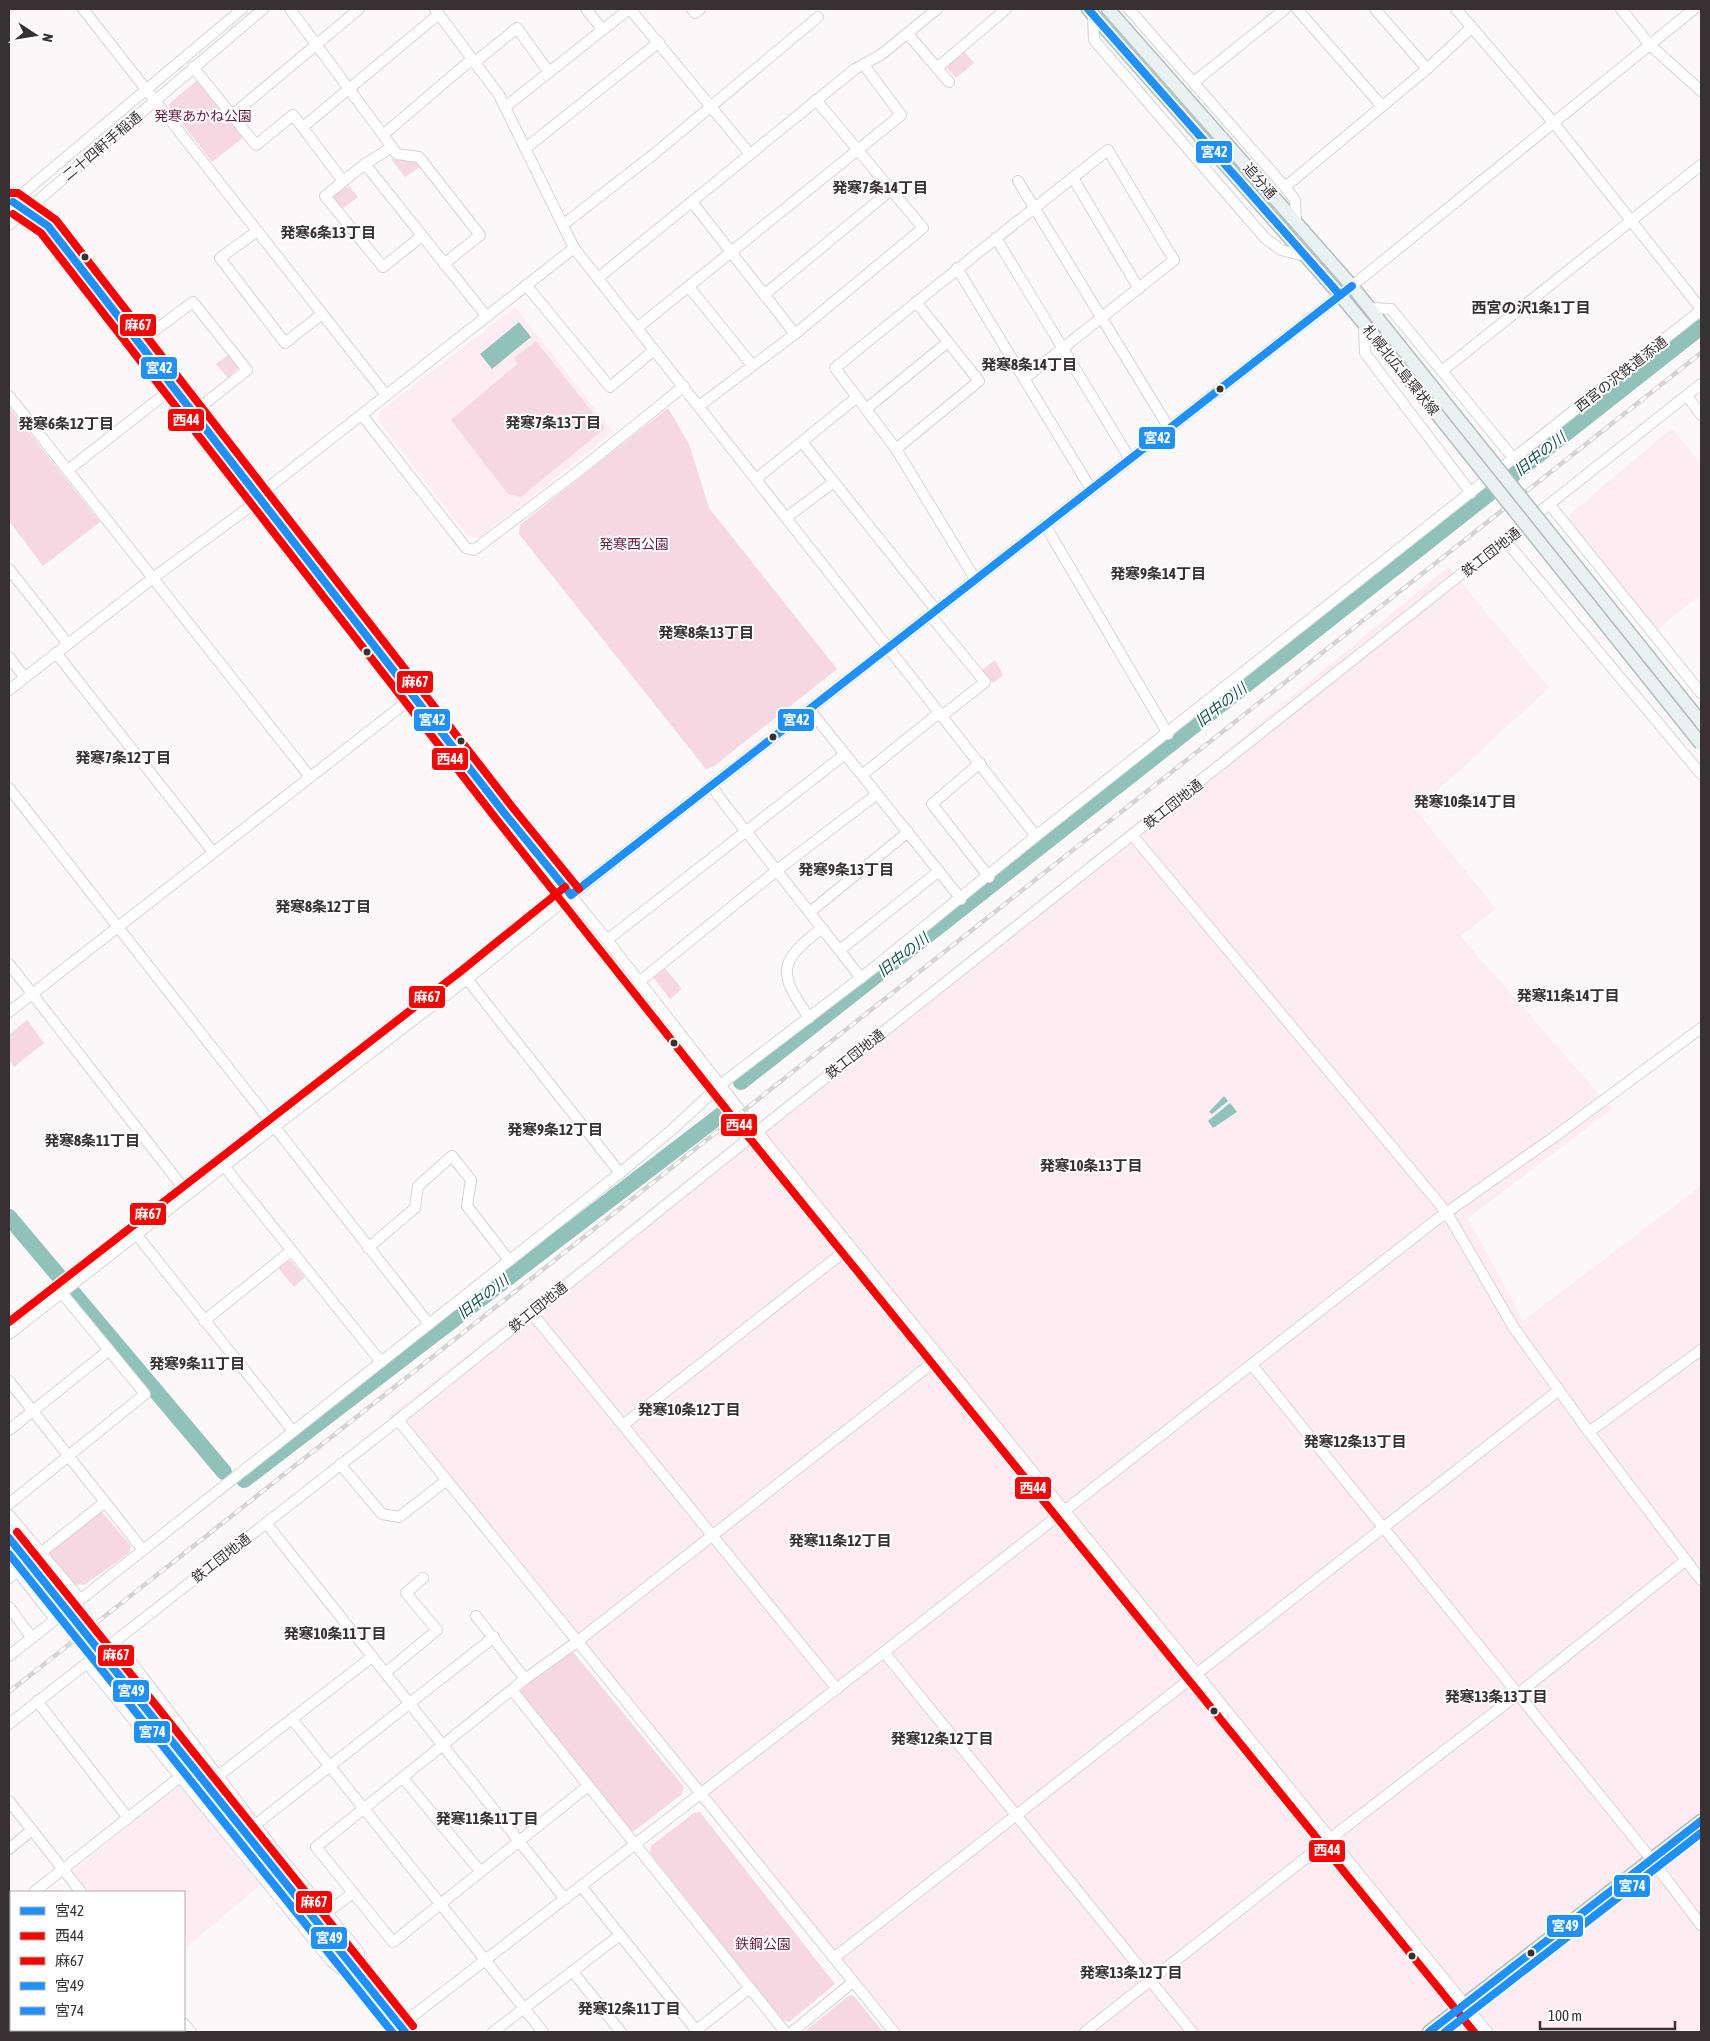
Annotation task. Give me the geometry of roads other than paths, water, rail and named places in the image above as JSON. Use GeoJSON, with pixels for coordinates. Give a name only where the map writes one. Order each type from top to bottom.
{"type":"FeatureCollection","features":[{"type":"Feature","properties":{"kind":"main road","name":"追分通"},"geometry":{"type":"LineString","coordinates":[[1108,9],[1352,286]]}},
{"type":"Feature","properties":{"kind":"main road","name":"札幌北広島環状線"},"geometry":{"type":"LineString","coordinates":[[1090,12],[1340,295],[1701,744]]}},
{"type":"Feature","properties":{"kind":"main road","name":"札幌北広島環状線"},"geometry":{"type":"LineString","coordinates":[[1352,286],[1701,722]]}},
{"type":"Feature","properties":{"kind":"main road"},"geometry":{"type":"LineString","coordinates":[[1429,2032],[1701,1821]]}},
{"type":"Feature","properties":{"kind":"street"},"geometry":{"type":"LineString","coordinates":[[83,9],[386,395]]}},
{"type":"Feature","properties":{"kind":"street","name":"二十四軒手稲通"},"geometry":{"type":"LineString","coordinates":[[10,202],[242,9]]}},
{"type":"Feature","properties":{"kind":"street","name":"二十四軒手稲通"},"geometry":{"type":"LineString","coordinates":[[9,225],[264,9]]}},
{"type":"Feature","properties":{"kind":"street"},"geometry":{"type":"LineString","coordinates":[[290,9],[397,154],[419,157],[480,234],[444,264]]}},
{"type":"Feature","properties":{"kind":"street"},"geometry":{"type":"LineString","coordinates":[[232,115],[359,9]]}},
{"type":"Feature","properties":{"kind":"street"},"geometry":{"type":"LineString","coordinates":[[586,9],[602,29]]}},
{"type":"Feature","properties":{"kind":"street"},"geometry":{"type":"LineString","coordinates":[[505,107],[548,71],[629,9],[659,42],[750,154]]}},
{"type":"Feature","properties":{"kind":"street"},"geometry":{"type":"LineString","coordinates":[[692,9],[695,13],[700,9]]}},
{"type":"Feature","properties":{"kind":"street"},"geometry":{"type":"LineString","coordinates":[[598,278],[855,69],[882,54],[937,9]]}},
{"type":"Feature","properties":{"kind":"street"},"geometry":{"type":"LineString","coordinates":[[937,68],[1006,9]]}},
{"type":"Feature","properties":{"kind":"street"},"geometry":{"type":"LineString","coordinates":[[1129,9],[1285,187],[1295,200],[1296,222]]}},
{"type":"Feature","properties":{"kind":"street"},"geometry":{"type":"LineString","coordinates":[[1194,82],[1285,9]]}},
{"type":"Feature","properties":{"kind":"street"},"geometry":{"type":"LineString","coordinates":[[1297,9],[1381,105]]}},
{"type":"Feature","properties":{"kind":"street"},"geometry":{"type":"LineString","coordinates":[[1375,9],[1427,69]]}},
{"type":"Feature","properties":{"kind":"street"},"geometry":{"type":"LineString","coordinates":[[1456,9],[1553,122],[1701,310]]}},
{"type":"Feature","properties":{"kind":"street"},"geometry":{"type":"LineString","coordinates":[[1621,9],[1650,45],[1701,91]]}},
{"type":"Feature","properties":{"kind":"street"},"geometry":{"type":"LineString","coordinates":[[9,1334],[274,1127],[467,980],[712,785],[1352,286],[1694,9]]}},
{"type":"Feature","properties":{"kind":"street"},"geometry":{"type":"LineString","coordinates":[[303,127],[350,90],[437,12],[500,95],[574,248],[1036,836]]}},
{"type":"Feature","properties":{"kind":"street"},"geometry":{"type":"LineString","coordinates":[[1090,12],[1094,40],[1265,238],[1281,250],[1305,256]]}},
{"type":"Feature","properties":{"kind":"street"},"geometry":{"type":"LineString","coordinates":[[564,224],[712,107],[818,17]]}},
{"type":"Feature","properties":{"kind":"street"},"geometry":{"type":"LineString","coordinates":[[1285,187],[1381,105],[1427,69],[1472,27]]}},
{"type":"Feature","properties":{"kind":"street"},"geometry":{"type":"LineString","coordinates":[[383,135],[473,61],[517,28],[548,71]]}},
{"type":"Feature","properties":{"kind":"street"},"geometry":{"type":"LineString","coordinates":[[907,33],[948,82]]}},
{"type":"Feature","properties":{"kind":"street"},"geometry":{"type":"LineString","coordinates":[[526,148],[659,42]]}},
{"type":"Feature","properties":{"kind":"street"},"geometry":{"type":"LineString","coordinates":[[637,328],[858,151],[901,114],[864,65]]}},
{"type":"Feature","properties":{"kind":"street"},"geometry":{"type":"LineString","coordinates":[[193,68],[256,145],[293,115],[343,180]]}},
{"type":"Feature","properties":{"kind":"street"},"geometry":{"type":"LineString","coordinates":[[699,406],[795,334],[924,228],[816,100]]}},
{"type":"Feature","properties":{"kind":"street"},"geometry":{"type":"LineString","coordinates":[[392,147],[343,180],[325,196],[383,267],[422,236]]}},
{"type":"Feature","properties":{"kind":"street"},"geometry":{"type":"LineString","coordinates":[[974,580],[896,449],[835,368],[957,268],[1108,150],[1174,260],[1024,379]]}},
{"type":"Feature","properties":{"kind":"street"},"geometry":{"type":"LineString","coordinates":[[366,164],[486,316]]}},
{"type":"Feature","properties":{"kind":"street"},"geometry":{"type":"LineString","coordinates":[[1442,371],[1701,165]]}},
{"type":"Feature","properties":{"kind":"street"},"geometry":{"type":"LineString","coordinates":[[1072,178],[1139,289]]}},
{"type":"Feature","properties":{"kind":"street"},"geometry":{"type":"LineString","coordinates":[[1018,181],[1036,207],[1169,428]]}},
{"type":"Feature","properties":{"kind":"street"},"geometry":{"type":"LineString","coordinates":[[764,295],[891,190]]}},
{"type":"Feature","properties":{"kind":"street"},"geometry":{"type":"LineString","coordinates":[[10,202],[48,226],[259,495],[269,512],[413,697],[757,1132],[1487,2032]]}},
{"type":"Feature","properties":{"kind":"street"},"geometry":{"type":"LineString","coordinates":[[692,202],[795,334]]}},
{"type":"Feature","properties":{"kind":"street"},"geometry":{"type":"LineString","coordinates":[[257,231],[220,258],[285,342],[322,314]]}},
{"type":"Feature","properties":{"kind":"street"},"geometry":{"type":"LineString","coordinates":[[996,238],[1064,347],[1130,459]]}},
{"type":"Feature","properties":{"kind":"street"},"geometry":{"type":"LineString","coordinates":[[9,690],[153,578],[248,508],[259,495],[574,248]]}},
{"type":"Feature","properties":{"kind":"street"},"geometry":{"type":"LineString","coordinates":[[957,268],[1091,489]]}},
{"type":"Feature","properties":{"kind":"street"},"geometry":{"type":"LineString","coordinates":[[526,285],[610,387],[654,350]]}},
{"type":"Feature","properties":{"kind":"street"},"geometry":{"type":"LineString","coordinates":[[689,286],[752,365]]}},
{"type":"Feature","properties":{"kind":"street"},"geometry":{"type":"LineString","coordinates":[[139,342],[193,302],[247,370],[194,412]]}},
{"type":"Feature","properties":{"kind":"street"},"geometry":{"type":"LineString","coordinates":[[896,449],[979,381],[916,302]]}},
{"type":"Feature","properties":{"kind":"street"},"geometry":{"type":"LineString","coordinates":[[1369,308],[1391,309],[1514,459]]}},
{"type":"Feature","properties":{"kind":"street","name":"西宮の沢鉄道添通"},"geometry":{"type":"LineString","coordinates":[[9,1656],[620,1173],[674,1128],[720,1085],[961,899],[1036,836],[1168,734],[1701,310]]}},
{"type":"Feature","properties":{"kind":"street"},"geometry":{"type":"LineString","coordinates":[[1364,324],[1365,353],[1471,493]]}},
{"type":"Feature","properties":{"kind":"street"},"geometry":{"type":"LineString","coordinates":[[866,410],[948,342]]}},
{"type":"Feature","properties":{"kind":"street","name":"鉄工団地通"},"geometry":{"type":"LineString","coordinates":[[9,1724],[398,1420],[757,1132],[1133,836],[1701,384]]}},
{"type":"Feature","properties":{"kind":"street"},"geometry":{"type":"LineString","coordinates":[[362,415],[466,548],[474,550],[580,470],[684,386]]}},
{"type":"Feature","properties":{"kind":"street"},"geometry":{"type":"LineString","coordinates":[[68,470],[174,388]]}},
{"type":"Feature","properties":{"kind":"street"},"geometry":{"type":"LineString","coordinates":[[9,396],[310,777]]}},
{"type":"Feature","properties":{"kind":"street"},"geometry":{"type":"LineString","coordinates":[[1687,396],[1701,415]]}},
{"type":"Feature","properties":{"kind":"street"},"geometry":{"type":"LineString","coordinates":[[756,478],[857,397]]}},
{"type":"Feature","properties":{"kind":"street"},"geometry":{"type":"LineString","coordinates":[[802,442],[985,682],[862,775]]}},
{"type":"Feature","properties":{"kind":"street"},"geometry":{"type":"LineString","coordinates":[[786,517],[834,482]]}},
{"type":"Feature","properties":{"kind":"street"},"geometry":{"type":"LineString","coordinates":[[1550,505],[1701,693]]}},
{"type":"Feature","properties":{"kind":"street"},"geometry":{"type":"LineString","coordinates":[[1045,525],[1168,734]]}},
{"type":"Feature","properties":{"kind":"street"},"geometry":{"type":"LineString","coordinates":[[1505,540],[1701,774]]}},
{"type":"Feature","properties":{"kind":"street"},"geometry":{"type":"LineString","coordinates":[[9,570],[68,644]]}},
{"type":"Feature","properties":{"kind":"street"},"geometry":{"type":"LineString","coordinates":[[56,653],[213,852]]}},
{"type":"Feature","properties":{"kind":"street"},"geometry":{"type":"LineString","coordinates":[[9,657],[25,678]]}},
{"type":"Feature","properties":{"kind":"street"},"geometry":{"type":"LineString","coordinates":[[9,1012],[413,697]]}},
{"type":"Feature","properties":{"kind":"street"},"geometry":{"type":"LineString","coordinates":[[809,709],[961,899]]}},
{"type":"Feature","properties":{"kind":"street"},"geometry":{"type":"LineString","coordinates":[[607,940],[845,754]]}},
{"type":"Feature","properties":{"kind":"street"},"geometry":{"type":"LineString","coordinates":[[980,763],[932,804],[989,876]]}},
{"type":"Feature","properties":{"kind":"street"},"geometry":{"type":"LineString","coordinates":[[712,785],[719,797],[776,871],[861,978]]}},
{"type":"Feature","properties":{"kind":"street"},"geometry":{"type":"LineString","coordinates":[[9,788],[428,1324]]}},
{"type":"Feature","properties":{"kind":"street"},"geometry":{"type":"LineString","coordinates":[[638,982],[776,871],[877,794]]}},
{"type":"Feature","properties":{"kind":"street"},"geometry":{"type":"LineString","coordinates":[[810,912],[908,832]]}},
{"type":"Feature","properties":{"kind":"street"},"geometry":{"type":"LineString","coordinates":[[1133,836],[1447,1213],[1514,1328],[1589,1432],[1701,1580]]}},
{"type":"Feature","properties":{"kind":"street"},"geometry":{"type":"LineString","coordinates":[[840,950],[939,871]]}},
{"type":"Feature","properties":{"kind":"street"},"geometry":{"type":"LineString","coordinates":[[809,1018],[790,991],[786,979],[787,965],[798,946],[822,928]]}},
{"type":"Feature","properties":{"kind":"street"},"geometry":{"type":"LineString","coordinates":[[9,964],[188,1194]]}},
{"type":"Feature","properties":{"kind":"street"},"geometry":{"type":"LineString","coordinates":[[467,980],[620,1173]]}},
{"type":"Feature","properties":{"kind":"street"},"geometry":{"type":"LineString","coordinates":[[9,1538],[358,1973],[399,2030],[1436,1220],[1701,1028]]}},
{"type":"Feature","properties":{"kind":"street"},"geometry":{"type":"LineString","coordinates":[[368,1248],[415,1208],[418,1186],[452,1156],[471,1180],[467,1206],[509,1260]]}},
{"type":"Feature","properties":{"kind":"street"},"geometry":{"type":"LineString","coordinates":[[224,1166],[381,1362]]}},
{"type":"Feature","properties":{"kind":"street"},"geometry":{"type":"LineString","coordinates":[[136,1234],[292,1431]]}},
{"type":"Feature","properties":{"kind":"street"},"geometry":{"type":"LineString","coordinates":[[624,1425],[850,1247]]}},
{"type":"Feature","properties":{"kind":"street"},"geometry":{"type":"LineString","coordinates":[[204,1321],[291,1251]]}},
{"type":"Feature","properties":{"kind":"street"},"geometry":{"type":"LineString","coordinates":[[9,1504],[145,1394],[109,1350],[67,1289]]}},
{"type":"Feature","properties":{"kind":"street"},"geometry":{"type":"LineString","coordinates":[[531,1312],[837,1689]]}},
{"type":"Feature","properties":{"kind":"street"},"geometry":{"type":"LineString","coordinates":[[9,1430],[109,1350]]}},
{"type":"Feature","properties":{"kind":"street"},"geometry":{"type":"LineString","coordinates":[[1589,1432],[1701,1350]]}},
{"type":"Feature","properties":{"kind":"street"},"geometry":{"type":"LineString","coordinates":[[588,1786],[518,1840],[393,1942],[316,1847],[525,1678],[578,1641],[940,1357]]}},
{"type":"Feature","properties":{"kind":"street"},"geometry":{"type":"LineString","coordinates":[[1252,1365],[1652,1860],[1701,1925]]}},
{"type":"Feature","properties":{"kind":"street"},"geometry":{"type":"LineString","coordinates":[[9,1381],[142,1550]]}},
{"type":"Feature","properties":{"kind":"street"},"geometry":{"type":"LineString","coordinates":[[834,1958],[1559,1390]]}},
{"type":"Feature","properties":{"kind":"street"},"geometry":{"type":"LineString","coordinates":[[398,1420],[894,2032]]}},
{"type":"Feature","properties":{"kind":"street"},"geometry":{"type":"LineString","coordinates":[[340,1464],[382,1514],[399,1517],[447,1480]]}},
{"type":"Feature","properties":{"kind":"street"},"geometry":{"type":"LineString","coordinates":[[9,1578],[105,1502]]}},
{"type":"Feature","properties":{"kind":"street"},"geometry":{"type":"LineString","coordinates":[[9,1515],[80,1598]]}},
{"type":"Feature","properties":{"kind":"street"},"geometry":{"type":"LineString","coordinates":[[266,1523],[565,1899]]}},
{"type":"Feature","properties":{"kind":"street"},"geometry":{"type":"LineString","coordinates":[[1085,2032],[1331,1838],[1518,1694],[1686,1560]]}},
{"type":"Feature","properties":{"kind":"street"},"geometry":{"type":"LineString","coordinates":[[9,1561],[55,1619]]}},
{"type":"Feature","properties":{"kind":"street"},"geometry":{"type":"LineString","coordinates":[[386,1673],[437,1630],[406,1593],[423,1578]]}},
{"type":"Feature","properties":{"kind":"street"},"geometry":{"type":"LineString","coordinates":[[9,1607],[32,1638]]}},
{"type":"Feature","properties":{"kind":"street"},"geometry":{"type":"LineString","coordinates":[[476,1616],[525,1678]]}},
{"type":"Feature","properties":{"kind":"street"},"geometry":{"type":"LineString","coordinates":[[255,1825],[494,1637]]}},
{"type":"Feature","properties":{"kind":"street"},"geometry":{"type":"LineString","coordinates":[[112,1643],[129,1659],[255,1825],[359,1952],[358,1973]]}},
{"type":"Feature","properties":{"kind":"street"},"geometry":{"type":"LineString","coordinates":[[884,1652],[1192,2032]]}},
{"type":"Feature","properties":{"kind":"street"},"geometry":{"type":"LineString","coordinates":[[218,1776],[372,1657]]}},
{"type":"Feature","properties":{"kind":"street"},"geometry":{"type":"LineString","coordinates":[[87,1663],[331,1961],[348,1975],[358,1973]]}},
{"type":"Feature","properties":{"kind":"street"},"geometry":{"type":"LineString","coordinates":[[512,1690],[785,2032]]}},
{"type":"Feature","properties":{"kind":"street"},"geometry":{"type":"LineString","coordinates":[[37,1701],[128,1818]]}},
{"type":"Feature","properties":{"kind":"street"},"geometry":{"type":"LineString","coordinates":[[292,1719],[543,2032]]}},
{"type":"Feature","properties":{"kind":"street"},"geometry":{"type":"LineString","coordinates":[[35,1891],[204,1758]]}},
{"type":"Feature","properties":{"kind":"street"},"geometry":{"type":"LineString","coordinates":[[403,1778],[480,1871]]}},
{"type":"Feature","properties":{"kind":"street"},"geometry":{"type":"LineString","coordinates":[[9,1801],[80,1891]]}},
{"type":"Feature","properties":{"kind":"street"},"geometry":{"type":"LineString","coordinates":[[9,1849],[32,1830]]}},
{"type":"Feature","properties":{"kind":"street"},"geometry":{"type":"LineString","coordinates":[[581,1886],[695,2031],[750,1988]]}},
{"type":"Feature","properties":{"kind":"street"},"geometry":{"type":"LineString","coordinates":[[326,1913],[353,1893]]}},
{"type":"Feature","properties":{"kind":"street"},"geometry":{"type":"LineString","coordinates":[[493,2032],[620,1935]]}},
{"type":"Feature","properties":{"kind":"street"},"geometry":{"type":"LineString","coordinates":[[573,1972],[621,2032]]}},
{"type":"Feature","properties":{"kind":"street"},"geometry":{"type":"LineString","coordinates":[[792,2032],[854,1982]]}},
{"type":"Feature","properties":{"kind":"waterway","name":"旧中の川"},"geometry":{"type":"LineString","coordinates":[[741,1082],[1701,327]]}},
{"type":"Feature","properties":{"kind":"waterway","name":"旧中の川"},"geometry":{"type":"LineString","coordinates":[[244,1480],[722,1114]]}},
{"type":"Feature","properties":{"kind":"waterway","name":"旧中の川"},"geometry":{"type":"LineString","coordinates":[[9,1217],[224,1472]]}},
{"type":"Feature","properties":{"kind":"railway"},"geometry":{"type":"LineString","coordinates":[[9,1692],[1701,353]]}},
{"type":"Feature","properties":{"kind":"district","name":"発寒7条14丁目"},"geometry":{"type":"Point","coordinates":[880,188]}},
{"type":"Feature","properties":{"kind":"district","name":"発寒6条13丁目"},"geometry":{"type":"Point","coordinates":[328,233]}},
{"type":"Feature","properties":{"kind":"district","name":"西宮の沢1条1丁目"},"geometry":{"type":"Point","coordinates":[1531,308]}},
{"type":"Feature","properties":{"kind":"district","name":"発寒8条14丁目"},"geometry":{"type":"Point","coordinates":[1029,365]}},
{"type":"Feature","properties":{"kind":"district","name":"発寒7条13丁目"},"geometry":{"type":"Point","coordinates":[553,423]}},
{"type":"Feature","properties":{"kind":"district","name":"発寒6条12丁目"},"geometry":{"type":"Point","coordinates":[66,424]}},
{"type":"Feature","properties":{"kind":"district","name":"発寒9条14丁目"},"geometry":{"type":"Point","coordinates":[1158,574]}},
{"type":"Feature","properties":{"kind":"district","name":"発寒8条13丁目"},"geometry":{"type":"Point","coordinates":[706,633]}},
{"type":"Feature","properties":{"kind":"district","name":"発寒7条12丁目"},"geometry":{"type":"Point","coordinates":[123,758]}},
{"type":"Feature","properties":{"kind":"district","name":"発寒10条14丁目"},"geometry":{"type":"Point","coordinates":[1465,802]}},
{"type":"Feature","properties":{"kind":"district","name":"発寒9条13丁目"},"geometry":{"type":"Point","coordinates":[846,870]}},
{"type":"Feature","properties":{"kind":"district","name":"発寒8条12丁目"},"geometry":{"type":"Point","coordinates":[323,907]}},
{"type":"Feature","properties":{"kind":"district","name":"発寒11条14丁目"},"geometry":{"type":"Point","coordinates":[1568,996]}},
{"type":"Feature","properties":{"kind":"district","name":"発寒9条12丁目"},"geometry":{"type":"Point","coordinates":[555,1130]}},
{"type":"Feature","properties":{"kind":"district","name":"発寒8条11丁目"},"geometry":{"type":"Point","coordinates":[92,1141]}},
{"type":"Feature","properties":{"kind":"district","name":"発寒10条13丁目"},"geometry":{"type":"Point","coordinates":[1091,1166]}},
{"type":"Feature","properties":{"kind":"district","name":"発寒9条11丁目"},"geometry":{"type":"Point","coordinates":[197,1364]}},
{"type":"Feature","properties":{"kind":"district","name":"発寒10条12丁目"},"geometry":{"type":"Point","coordinates":[689,1410]}},
{"type":"Feature","properties":{"kind":"district","name":"発寒12条13丁目"},"geometry":{"type":"Point","coordinates":[1355,1442]}},
{"type":"Feature","properties":{"kind":"district","name":"発寒11条12丁目"},"geometry":{"type":"Point","coordinates":[840,1541]}},
{"type":"Feature","properties":{"kind":"district","name":"発寒10条11丁目"},"geometry":{"type":"Point","coordinates":[335,1634]}},
{"type":"Feature","properties":{"kind":"district","name":"発寒13条13丁目"},"geometry":{"type":"Point","coordinates":[1496,1697]}},
{"type":"Feature","properties":{"kind":"district","name":"発寒12条12丁目"},"geometry":{"type":"Point","coordinates":[942,1739]}},
{"type":"Feature","properties":{"kind":"district","name":"発寒11条11丁目"},"geometry":{"type":"Point","coordinates":[487,1819]}},
{"type":"Feature","properties":{"kind":"district","name":"発寒13条12丁目"},"geometry":{"type":"Point","coordinates":[1131,1973]}},
{"type":"Feature","properties":{"kind":"district","name":"発寒12条11丁目"},"geometry":{"type":"Point","coordinates":[629,2009]}},
{"type":"Feature","properties":{"kind":"park label","name":"発寒あかね公園"},"geometry":{"type":"Point","coordinates":[203,116]}},
{"type":"Feature","properties":{"kind":"park label","name":"発寒西公園"},"geometry":{"type":"Point","coordinates":[634,544]}},
{"type":"Feature","properties":{"kind":"park label","name":"鉄鋼公園"},"geometry":{"type":"Point","coordinates":[763,1944]}}]}
